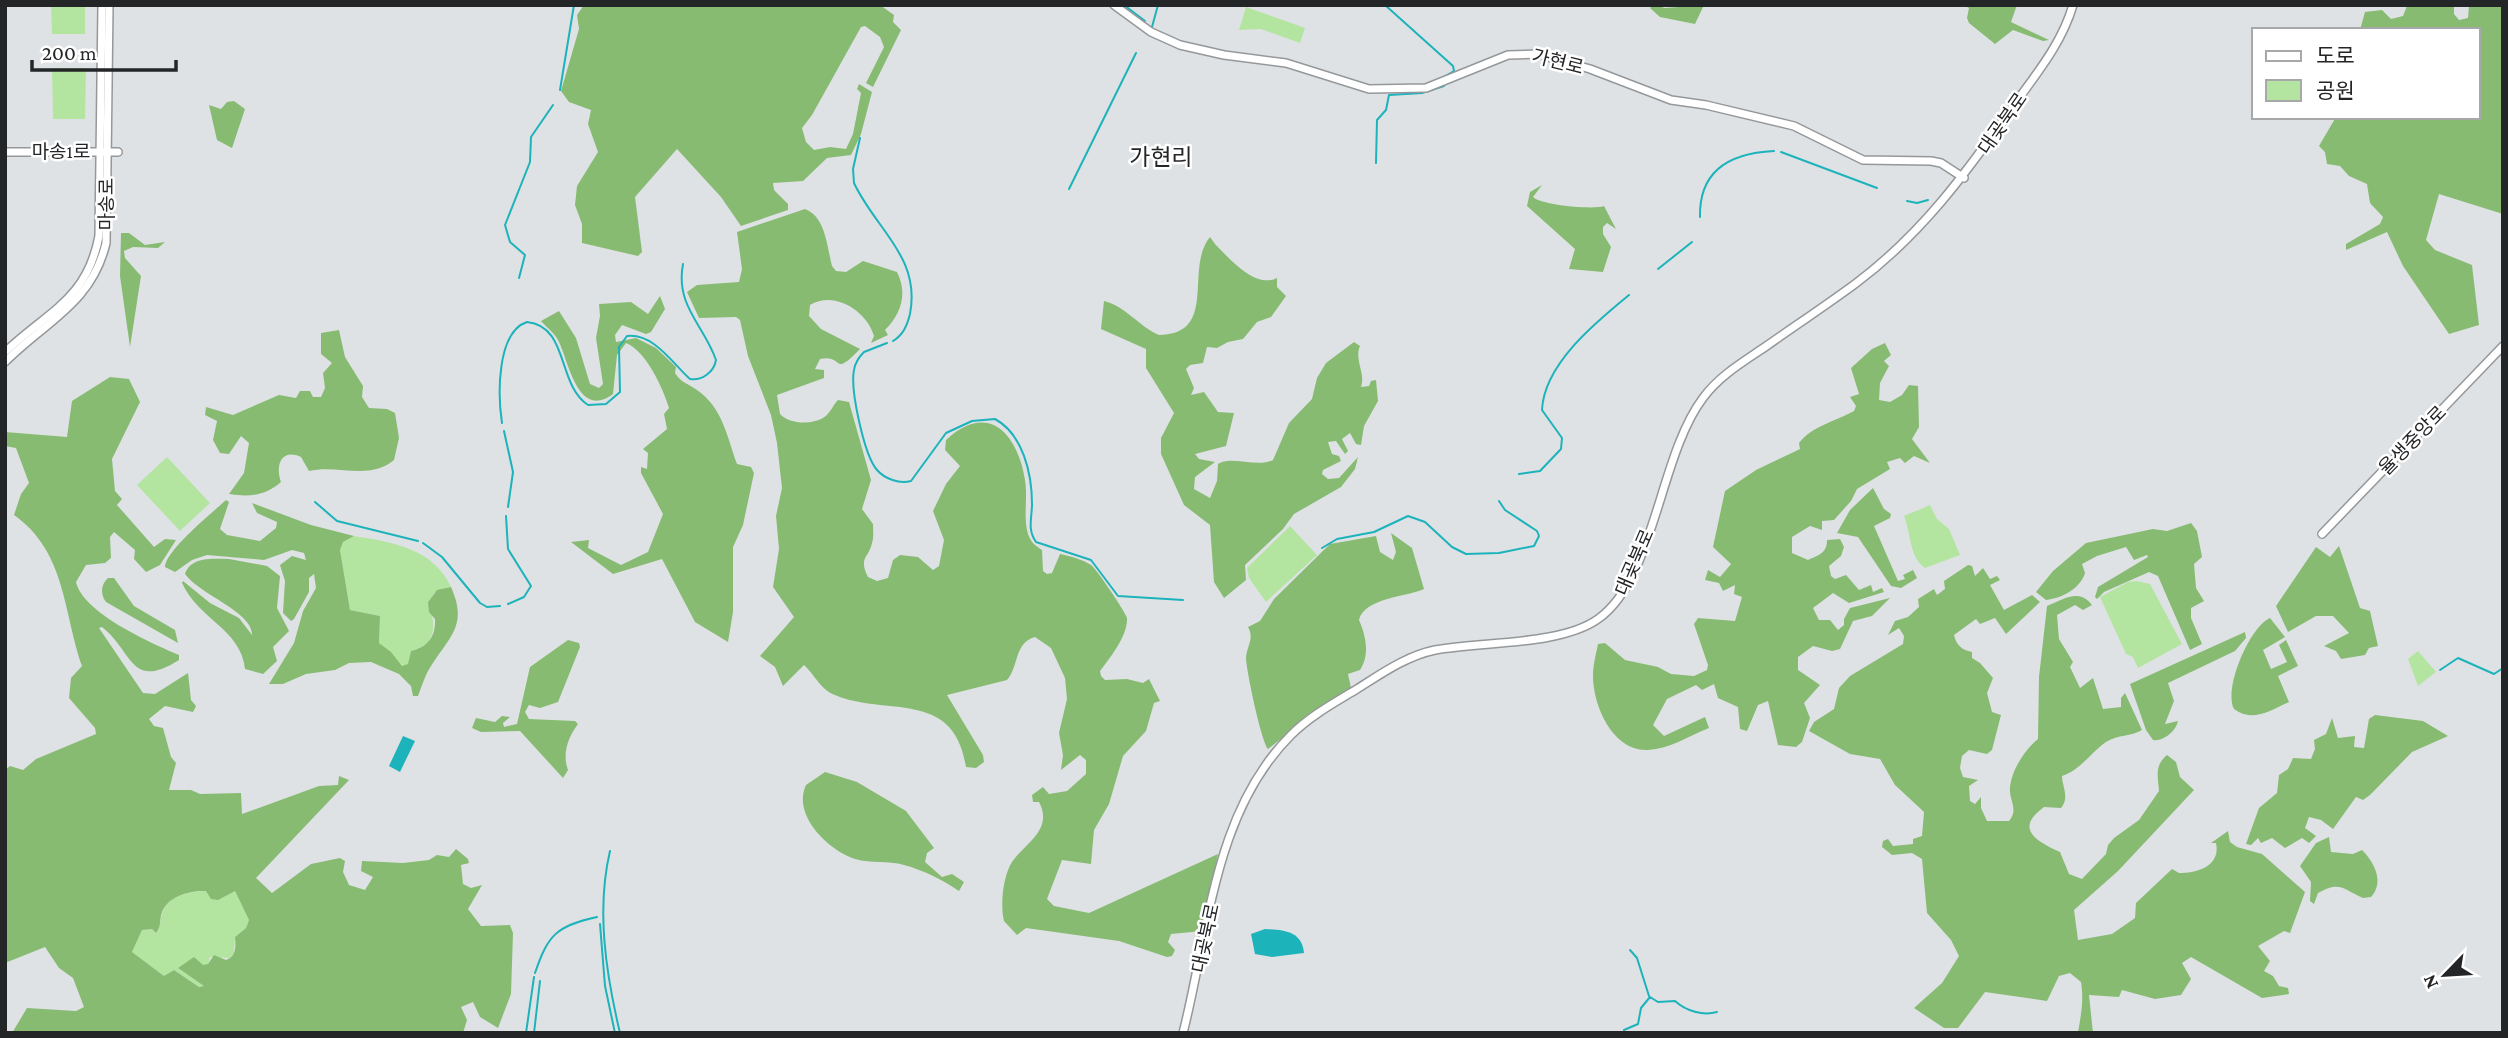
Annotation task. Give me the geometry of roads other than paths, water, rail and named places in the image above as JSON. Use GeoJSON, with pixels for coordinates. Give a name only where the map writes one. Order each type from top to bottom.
{"type":"FeatureCollection","features":[{"type":"Feature","properties":{"kind":"street","name":"마송로"},"geometry":{"type":"LineString","coordinates":[[5,362],[79,300],[95,276],[106,243],[102,5]]}},
{"type":"Feature","properties":{"kind":"street","name":"마송로"},"geometry":{"type":"LineString","coordinates":[[5,352],[66,301],[88,275],[99,236],[109,5]]}},
{"type":"Feature","properties":{"kind":"street","name":"가현로"},"geometry":{"type":"LineString","coordinates":[[1114,5],[1151,32],[1180,45],[1213,53],[1286,63],[1382,91],[1426,88],[1508,55],[1538,54],[1590,69],[1671,100],[1706,105],[1794,126],[1863,160],[1922,160],[1948,167],[1964,178]]}},
{"type":"Feature","properties":{"kind":"street","name":"대곶북로"},"geometry":{"type":"LineString","coordinates":[[1183,1033],[1232,828],[1250,790],[1282,745],[1322,710],[1411,658],[1439,649],[1561,635],[1587,626],[1617,603],[1630,582],[1679,443],[1703,397],[1726,375],[1872,271],[1954,190],[2059,41],[2073,5]]}},
{"type":"Feature","properties":{"kind":"street","name":"마송1로"},"geometry":{"type":"LineString","coordinates":[[5,152],[118,152]]}},
{"type":"Feature","properties":{"kind":"street"},"geometry":{"type":"LineString","coordinates":[[1948,167],[1957,170],[1972,167]]}},
{"type":"Feature","properties":{"kind":"street"},"geometry":{"type":"LineString","coordinates":[[1948,167],[1954,190]]}},
{"type":"Feature","properties":{"kind":"street","name":"율생중앙로"},"geometry":{"type":"LineString","coordinates":[[2322,534],[2503,346]]}},
{"type":"Feature","properties":{"kind":"water"},"geometry":{"type":"Polygon","coordinates":[[[403,736],[415,741],[400,772],[389,766],[403,736]]]}},
{"type":"Feature","properties":{"kind":"water"},"geometry":{"type":"Polygon","coordinates":[[[1265,929],[1285,931],[1296,936],[1304,953],[1272,957],[1255,954],[1251,934],[1265,929]]]}},
{"type":"Feature","properties":{"kind":"waterway"},"geometry":{"type":"LineString","coordinates":[[560,90],[574,5]]}},
{"type":"Feature","properties":{"kind":"waterway"},"geometry":{"type":"LineString","coordinates":[[1124,5],[1145,21]]}},
{"type":"Feature","properties":{"kind":"waterway"},"geometry":{"type":"LineString","coordinates":[[1152,27],[1158,5]]}},
{"type":"Feature","properties":{"kind":"waterway"},"geometry":{"type":"LineString","coordinates":[[1385,5],[1453,66],[1454,71],[1442,78]]}},
{"type":"Feature","properties":{"kind":"waterway"},"geometry":{"type":"LineString","coordinates":[[1069,189],[1136,53]]}},
{"type":"Feature","properties":{"kind":"waterway"},"geometry":{"type":"LineString","coordinates":[[1376,163],[1377,120],[1386,110],[1389,95],[1422,93],[1444,86]]}},
{"type":"Feature","properties":{"kind":"waterway"},"geometry":{"type":"LineString","coordinates":[[519,278],[525,255],[510,242],[505,225],[530,162],[531,137],[553,105]]}},
{"type":"Feature","properties":{"kind":"waterway"},"geometry":{"type":"LineString","coordinates":[[860,138],[853,169],[854,183],[903,260],[912,294],[910,314],[904,330],[893,341]]}},
{"type":"Feature","properties":{"kind":"waterway"},"geometry":{"type":"LineString","coordinates":[[1700,217],[1701,201],[1711,176],[1731,161],[1774,151]]}},
{"type":"Feature","properties":{"kind":"waterway"},"geometry":{"type":"LineString","coordinates":[[1781,152],[1877,188]]}},
{"type":"Feature","properties":{"kind":"waterway"},"geometry":{"type":"LineString","coordinates":[[1907,201],[1917,203],[1928,200]]}},
{"type":"Feature","properties":{"kind":"waterway"},"geometry":{"type":"LineString","coordinates":[[1658,269],[1692,242]]}},
{"type":"Feature","properties":{"kind":"waterway"},"geometry":{"type":"LineString","coordinates":[[502,423],[500,382],[504,351],[509,338],[517,328],[527,322],[540,326],[550,334],[557,345],[571,384],[578,396],[588,405],[606,404],[620,392],[619,347],[627,336],[637,336],[654,344],[690,379],[707,375],[716,360],[687,304],[683,292],[683,264]]}},
{"type":"Feature","properties":{"kind":"waterway"},"geometry":{"type":"LineString","coordinates":[[1519,474],[1540,471],[1561,449],[1562,438],[1542,410],[1552,376],[1587,331],[1629,295]]}},
{"type":"Feature","properties":{"kind":"waterway"},"geometry":{"type":"LineString","coordinates":[[887,343],[862,354],[855,365],[853,379],[856,406],[867,451],[880,473],[897,481],[911,481],[946,433],[972,421],[995,419],[1013,434],[1024,456],[1032,492],[1031,528],[1036,542],[1091,560],[1118,596],[1183,600]]}},
{"type":"Feature","properties":{"kind":"waterway"},"geometry":{"type":"LineString","coordinates":[[504,431],[513,472],[508,507]]}},
{"type":"Feature","properties":{"kind":"waterway"},"geometry":{"type":"LineString","coordinates":[[1322,548],[1337,539],[1374,532],[1408,516],[1425,522],[1452,547],[1466,554],[1499,553],[1534,546],[1539,536],[1537,531],[1505,510],[1499,501]]}},
{"type":"Feature","properties":{"kind":"waterway"},"geometry":{"type":"LineString","coordinates":[[315,502],[337,521],[418,541]]}},
{"type":"Feature","properties":{"kind":"waterway"},"geometry":{"type":"LineString","coordinates":[[506,516],[508,549],[531,586],[524,597],[508,604]]}},
{"type":"Feature","properties":{"kind":"waterway"},"geometry":{"type":"LineString","coordinates":[[423,543],[442,557],[480,603],[487,607],[500,606]]}},
{"type":"Feature","properties":{"kind":"waterway"},"geometry":{"type":"LineString","coordinates":[[2440,670],[2458,658],[2494,674],[2503,668]]}},
{"type":"Feature","properties":{"kind":"waterway"},"geometry":{"type":"LineString","coordinates":[[610,851],[604,896],[604,942],[620,1033]]}},
{"type":"Feature","properties":{"kind":"waterway"},"geometry":{"type":"LineString","coordinates":[[535,973],[544,949],[556,934],[572,924],[597,917]]}},
{"type":"Feature","properties":{"kind":"waterway"},"geometry":{"type":"LineString","coordinates":[[600,924],[605,986],[615,1033]]}},
{"type":"Feature","properties":{"kind":"waterway"},"geometry":{"type":"LineString","coordinates":[[1630,950],[1637,958],[1649,996]]}},
{"type":"Feature","properties":{"kind":"waterway"},"geometry":{"type":"LineString","coordinates":[[526,1033],[534,977]]}},
{"type":"Feature","properties":{"kind":"waterway"},"geometry":{"type":"LineString","coordinates":[[534,1033],[540,981]]}},
{"type":"Feature","properties":{"kind":"waterway"},"geometry":{"type":"LineString","coordinates":[[1624,1030],[1638,1024],[1641,1008],[1650,997],[1658,1002],[1675,1001],[1695,1012],[1717,1012]]}},
{"type":"Feature","properties":{"kind":"district","name":"가현리"},"geometry":{"type":"Point","coordinates":[1161,157]}}]}
